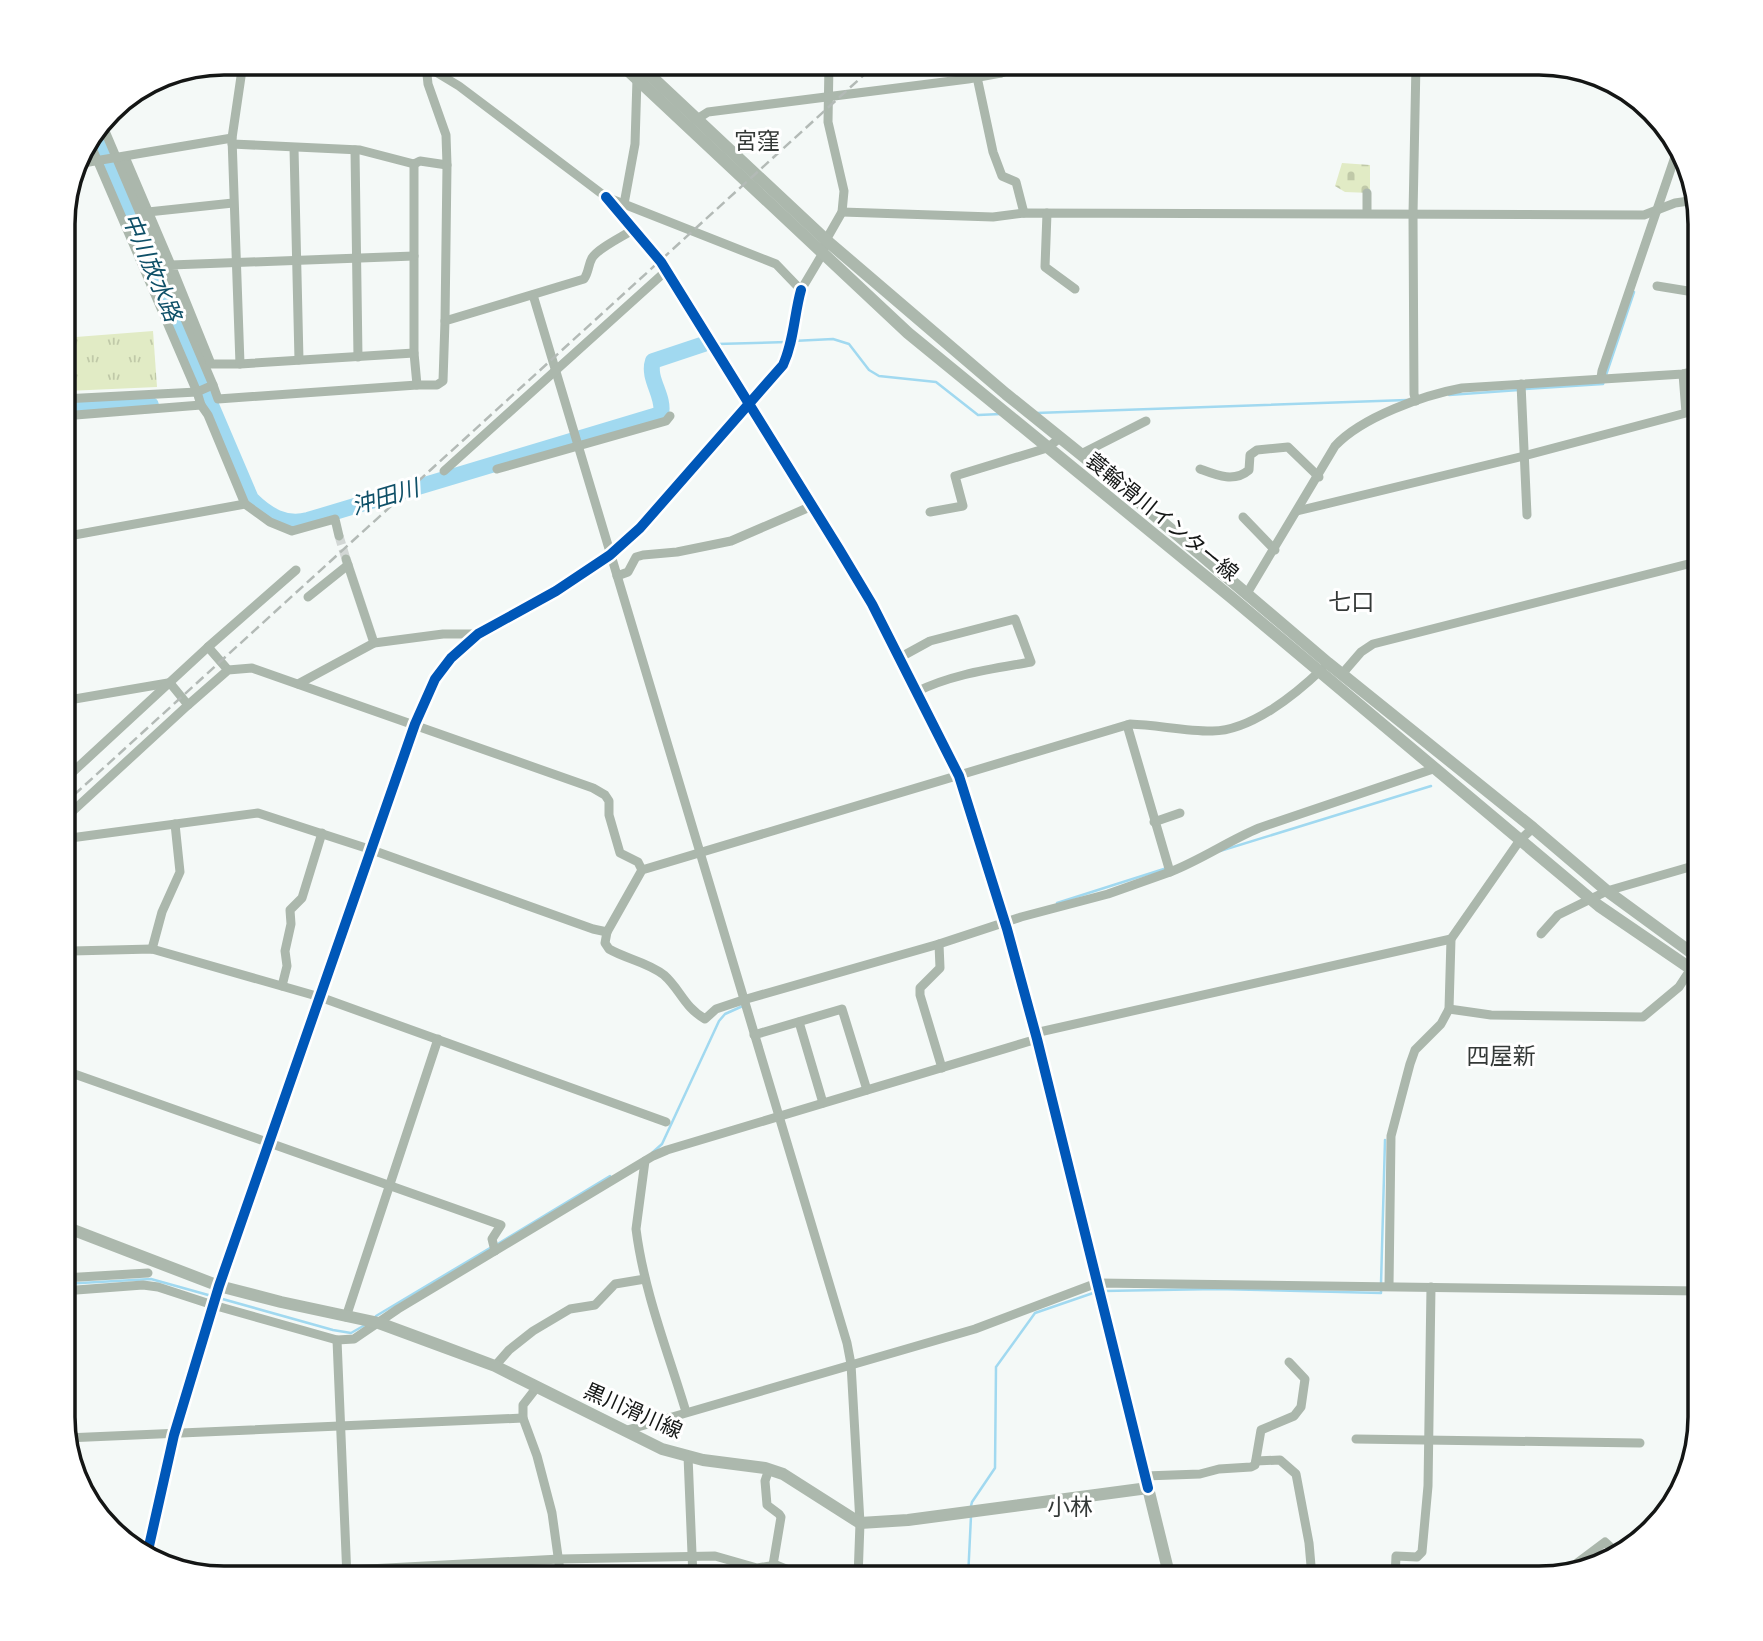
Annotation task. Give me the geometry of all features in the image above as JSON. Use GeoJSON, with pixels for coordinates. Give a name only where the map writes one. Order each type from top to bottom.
{"type":"FeatureCollection","features":[{"type":"Feature","properties":{"kind":"main road","name":"蓑輪滑川インター線"},"geometry":{"type":"LineString","coordinates":[[633,76],[825,247],[1081,454],[1246,595],[1433,769],[1592,900],[1688,959]]}},
{"type":"Feature","properties":{"kind":"main road","name":"蓑輪滑川インター線"},"geometry":{"type":"LineString","coordinates":[[651,76],[697,119],[908,333],[1047,448],[1324,668],[1342,674],[1688,957]]}},
{"type":"Feature","properties":{"kind":"main road","name":"黒川滑川線"},"geometry":{"type":"LineString","coordinates":[[76,1231],[219,1286],[379,1323],[495,1366],[662,1449],[783,1474],[860,1523]]}},
{"type":"Feature","properties":{"kind":"main road"},"geometry":{"type":"LineString","coordinates":[[860,1523],[908,1520],[1147,1482],[1167,1566]]}},
{"type":"Feature","properties":{"kind":"street"},"geometry":{"type":"LineString","coordinates":[[697,119],[708,113],[990,75]]}},
{"type":"Feature","properties":{"kind":"street"},"geometry":{"type":"LineString","coordinates":[[1416,75],[1413,214],[1416,401]]}},
{"type":"Feature","properties":{"kind":"street"},"geometry":{"type":"LineString","coordinates":[[240,364],[232,141],[241,76]]}},
{"type":"Feature","properties":{"kind":"street"},"geometry":{"type":"LineString","coordinates":[[106,133],[218,399],[437,385],[443,381],[446,135],[426,76]]}},
{"type":"Feature","properties":{"kind":"street"},"geometry":{"type":"LineString","coordinates":[[443,76],[606,197],[666,271],[872,604],[959,776],[1005,922],[1036,1036],[1147,1482],[1219,1469],[1251,1467],[1256,1461],[1261,1430],[1294,1416],[1301,1407],[1305,1379],[1289,1362]]}},
{"type":"Feature","properties":{"kind":"street"},"geometry":{"type":"LineString","coordinates":[[149,1546],[174,1434],[219,1286],[415,724],[435,679],[451,658],[478,634],[556,591],[610,555],[640,528],[777,374],[790,347],[801,290],[842,212],[844,191],[828,122],[829,76]]}},
{"type":"Feature","properties":{"kind":"street"},"geometry":{"type":"LineString","coordinates":[[977,78],[993,152],[1002,176],[1016,182],[1024,213]]}},
{"type":"Feature","properties":{"kind":"street"},"geometry":{"type":"LineString","coordinates":[[624,205],[635,144],[637,79]]}},
{"type":"Feature","properties":{"kind":"street"},"geometry":{"type":"LineString","coordinates":[[89,163],[232,141],[294,148],[355,150],[414,164],[420,161],[447,165]]}},
{"type":"Feature","properties":{"kind":"street"},"geometry":{"type":"LineString","coordinates":[[294,148],[299,360]]}},
{"type":"Feature","properties":{"kind":"street"},"geometry":{"type":"LineString","coordinates":[[355,150],[358,357]]}},
{"type":"Feature","properties":{"kind":"street"},"geometry":{"type":"LineString","coordinates":[[94,152],[201,405],[208,415],[243,496],[244,504]]}},
{"type":"Feature","properties":{"kind":"street"},"geometry":{"type":"LineString","coordinates":[[118,158],[148,212],[211,364],[414,353]]}},
{"type":"Feature","properties":{"kind":"street"},"geometry":{"type":"LineString","coordinates":[[1601,378],[1673,161]]}},
{"type":"Feature","properties":{"kind":"street"},"geometry":{"type":"LineString","coordinates":[[414,164],[414,353],[417,385]]}},
{"type":"Feature","properties":{"kind":"street"},"geometry":{"type":"LineString","coordinates":[[1367,193],[1367,212]]}},
{"type":"Feature","properties":{"kind":"street"},"geometry":{"type":"LineString","coordinates":[[606,197],[776,264],[801,290]]}},
{"type":"Feature","properties":{"kind":"street"},"geometry":{"type":"LineString","coordinates":[[842,212],[993,217],[1024,213],[1367,212],[1644,215],[1685,202]]}},
{"type":"Feature","properties":{"kind":"street"},"geometry":{"type":"LineString","coordinates":[[148,212],[233,203]]}},
{"type":"Feature","properties":{"kind":"street"},"geometry":{"type":"LineString","coordinates":[[1047,213],[1045,267],[1075,289]]}},
{"type":"Feature","properties":{"kind":"street"},"geometry":{"type":"LineString","coordinates":[[445,321],[584,279],[589,273],[591,259],[634,229]]}},
{"type":"Feature","properties":{"kind":"street"},"geometry":{"type":"LineString","coordinates":[[171,265],[414,256]]}},
{"type":"Feature","properties":{"kind":"street"},"geometry":{"type":"LineString","coordinates":[[444,471],[666,271]]}},
{"type":"Feature","properties":{"kind":"street"},"geometry":{"type":"LineString","coordinates":[[1657,286],[1687,291]]}},
{"type":"Feature","properties":{"kind":"street"},"geometry":{"type":"LineString","coordinates":[[533,295],[847,1343],[851,1364],[860,1523],[858,1566]]}},
{"type":"Feature","properties":{"kind":"street"},"geometry":{"type":"LineString","coordinates":[[1246,595],[1319,477],[1335,446],[1344,437],[1374,420],[1436,393],[1462,388],[1687,373]]}},
{"type":"Feature","properties":{"kind":"street"},"geometry":{"type":"LineString","coordinates":[[1297,511],[1524,456],[1686,413],[1683,374]]}},
{"type":"Feature","properties":{"kind":"street"},"geometry":{"type":"LineString","coordinates":[[1521,384],[1527,515]]}},
{"type":"Feature","properties":{"kind":"street"},"geometry":{"type":"LineString","coordinates":[[76,398],[197,391],[213,386]]}},
{"type":"Feature","properties":{"kind":"street"},"geometry":{"type":"LineString","coordinates":[[163,408],[164,393]]}},
{"type":"Feature","properties":{"kind":"street"},"geometry":{"type":"LineString","coordinates":[[76,415],[201,405]]}},
{"type":"Feature","properties":{"kind":"street"},"geometry":{"type":"LineString","coordinates":[[497,469],[666,421],[670,415]]}},
{"type":"Feature","properties":{"kind":"street"},"geometry":{"type":"LineString","coordinates":[[1081,454],[1146,421]]}},
{"type":"Feature","properties":{"kind":"street"},"geometry":{"type":"LineString","coordinates":[[930,512],[963,506],[956,476],[1047,448],[1060,438]]}},
{"type":"Feature","properties":{"kind":"street"},"geometry":{"type":"LineString","coordinates":[[1200,469],[1231,478],[1249,470],[1250,455],[1257,450],[1288,447],[1319,477]]}},
{"type":"Feature","properties":{"kind":"street"},"geometry":{"type":"LineString","coordinates":[[76,535],[244,504],[270,522],[292,531],[335,519],[340,536]]}},
{"type":"Feature","properties":{"kind":"street"},"geometry":{"type":"LineString","coordinates":[[617,576],[628,572],[636,557],[731,541],[812,506]]}},
{"type":"Feature","properties":{"kind":"street"},"geometry":{"type":"LineString","coordinates":[[1243,517],[1275,550]]}},
{"type":"Feature","properties":{"kind":"street"},"geometry":{"type":"LineString","coordinates":[[308,597],[347,562],[374,643]]}},
{"type":"Feature","properties":{"kind":"street"},"geometry":{"type":"LineString","coordinates":[[1342,674],[1361,652],[1373,644],[1687,564]]}},
{"type":"Feature","properties":{"kind":"street"},"geometry":{"type":"LineString","coordinates":[[76,769],[208,646],[296,570]]}},
{"type":"Feature","properties":{"kind":"street"},"geometry":{"type":"LineString","coordinates":[[899,658],[930,641],[1015,619],[1031,662],[973,672],[933,683],[916,692]]}},
{"type":"Feature","properties":{"kind":"street"},"geometry":{"type":"LineString","coordinates":[[298,684],[374,643],[443,634],[478,634]]}},
{"type":"Feature","properties":{"kind":"street"},"geometry":{"type":"LineString","coordinates":[[208,646],[228,670]]}},
{"type":"Feature","properties":{"kind":"street"},"geometry":{"type":"LineString","coordinates":[[76,808],[228,670],[252,668],[601,792],[609,801],[609,815],[620,853],[638,862],[642,870]]}},
{"type":"Feature","properties":{"kind":"street"},"geometry":{"type":"LineString","coordinates":[[1324,668],[1268,711],[1236,729],[1211,731],[1126,725],[642,870],[607,932],[605,943],[609,948],[664,975],[691,1011],[705,1019],[716,1009],[743,1000],[1108,894],[1194,863],[1259,828],[1433,769]]}},
{"type":"Feature","properties":{"kind":"street"},"geometry":{"type":"LineString","coordinates":[[76,699],[170,683]]}},
{"type":"Feature","properties":{"kind":"street"},"geometry":{"type":"LineString","coordinates":[[170,683],[188,705]]}},
{"type":"Feature","properties":{"kind":"street"},"geometry":{"type":"LineString","coordinates":[[1126,725],[1170,872]]}},
{"type":"Feature","properties":{"kind":"street"},"geometry":{"type":"LineString","coordinates":[[76,837],[258,813],[607,932]]}},
{"type":"Feature","properties":{"kind":"street"},"geometry":{"type":"LineString","coordinates":[[1154,822],[1180,813]]}},
{"type":"Feature","properties":{"kind":"street"},"geometry":{"type":"LineString","coordinates":[[152,948],[162,912],[180,872],[175,824]]}},
{"type":"Feature","properties":{"kind":"street"},"geometry":{"type":"LineString","coordinates":[[1389,1286],[1391,1136],[1415,1050],[1440,1024],[1449,1009],[1451,939],[1520,839],[1533,828]]}},
{"type":"Feature","properties":{"kind":"street"},"geometry":{"type":"LineString","coordinates":[[282,986],[287,966],[285,951],[291,924],[290,910],[302,898],[322,834]]}},
{"type":"Feature","properties":{"kind":"street"},"geometry":{"type":"LineString","coordinates":[[1541,934],[1558,915],[1573,906],[1592,900],[1607,891],[1688,867]]}},
{"type":"Feature","properties":{"kind":"street"},"geometry":{"type":"LineString","coordinates":[[76,1290],[143,1285],[158,1287],[337,1340],[354,1339],[495,1251],[667,1150],[942,1068],[1036,1036],[1451,939]]}},
{"type":"Feature","properties":{"kind":"street"},"geometry":{"type":"LineString","coordinates":[[939,944],[940,968],[920,988],[920,995],[942,1068]]}},
{"type":"Feature","properties":{"kind":"street"},"geometry":{"type":"LineString","coordinates":[[76,951],[152,948],[320,997],[666,1122]]}},
{"type":"Feature","properties":{"kind":"street"},"geometry":{"type":"LineString","coordinates":[[1449,1009],[1490,1015],[1643,1017],[1688,975]]}},
{"type":"Feature","properties":{"kind":"street"},"geometry":{"type":"LineString","coordinates":[[754,1035],[842,1009],[867,1090]]}},
{"type":"Feature","properties":{"kind":"street"},"geometry":{"type":"LineString","coordinates":[[799,1022],[823,1103]]}},
{"type":"Feature","properties":{"kind":"street"},"geometry":{"type":"LineString","coordinates":[[345,1317],[438,1039]]}},
{"type":"Feature","properties":{"kind":"street"},"geometry":{"type":"LineString","coordinates":[[76,1075],[500,1224],[492,1239],[495,1251]]}},
{"type":"Feature","properties":{"kind":"street"},"geometry":{"type":"LineString","coordinates":[[645,1161],[636,1229],[645,1279],[686,1412]]}},
{"type":"Feature","properties":{"kind":"street"},"geometry":{"type":"LineString","coordinates":[[76,1277],[148,1273]]}},
{"type":"Feature","properties":{"kind":"street"},"geometry":{"type":"LineString","coordinates":[[495,1366],[509,1350],[533,1331],[570,1309],[595,1305],[615,1283],[645,1279]]}},
{"type":"Feature","properties":{"kind":"street"},"geometry":{"type":"LineString","coordinates":[[624,1431],[975,1329],[1097,1283],[1688,1291]]}},
{"type":"Feature","properties":{"kind":"street"},"geometry":{"type":"LineString","coordinates":[[1396,1566],[1396,1556],[1417,1557],[1422,1552],[1428,1486],[1431,1287]]}},
{"type":"Feature","properties":{"kind":"street"},"geometry":{"type":"LineString","coordinates":[[337,1340],[347,1566]]}},
{"type":"Feature","properties":{"kind":"street"},"geometry":{"type":"LineString","coordinates":[[537,1387],[523,1405],[523,1418],[537,1456],[552,1513],[560,1566]]}},
{"type":"Feature","properties":{"kind":"street"},"geometry":{"type":"LineString","coordinates":[[77,1438],[523,1418]]}},
{"type":"Feature","properties":{"kind":"street"},"geometry":{"type":"LineString","coordinates":[[1356,1439],[1640,1443]]}},
{"type":"Feature","properties":{"kind":"street"},"geometry":{"type":"LineString","coordinates":[[688,1456],[692,1566]]}},
{"type":"Feature","properties":{"kind":"street"},"geometry":{"type":"LineString","coordinates":[[1256,1461],[1280,1460],[1296,1474],[1311,1566]]}},
{"type":"Feature","properties":{"kind":"street"},"geometry":{"type":"LineString","coordinates":[[769,1469],[765,1481],[767,1505],[780,1517],[774,1565]]}},
{"type":"Feature","properties":{"kind":"street"},"geometry":{"type":"LineString","coordinates":[[1582,1559],[1605,1542],[1611,1547]]}},
{"type":"Feature","properties":{"kind":"street"},"geometry":{"type":"LineString","coordinates":[[461,1566],[560,1559],[692,1556],[715,1556],[750,1566]]}},
{"type":"Feature","properties":{"kind":"street"},"geometry":{"type":"LineString","coordinates":[[768,1566],[777,1566]]}},
{"type":"Feature","properties":{"kind":"green space"},"geometry":{"type":"Polygon","coordinates":[[[1342,163],[1370,165],[1370,193],[1345,192],[1335,186],[1342,163]]]}},
{"type":"Feature","properties":{"kind":"green space"},"geometry":{"type":"Polygon","coordinates":[[[153,331],[157,387],[76,391],[76,337],[153,331]]]}},
{"type":"Feature","properties":{"kind":"waterway","name":"沖田川"},"geometry":{"type":"LineString","coordinates":[[99,143],[251,499],[277,518],[292,522],[308,520],[661,414],[661,401],[652,374],[653,361],[704,344]]}},
{"type":"Feature","properties":{"kind":"waterway"},"geometry":{"type":"LineString","coordinates":[[1606,375],[1634,292]]}},
{"type":"Feature","properties":{"kind":"waterway"},"geometry":{"type":"LineString","coordinates":[[793,341],[833,339],[849,344],[869,370],[879,376],[936,382],[978,415],[1001,414]]}},
{"type":"Feature","properties":{"kind":"waterway"},"geometry":{"type":"LineString","coordinates":[[717,344],[787,342]]}},
{"type":"Feature","properties":{"kind":"waterway"},"geometry":{"type":"LineString","coordinates":[[1525,389],[1603,384],[1604,381]]}},
{"type":"Feature","properties":{"kind":"waterway"},"geometry":{"type":"LineString","coordinates":[[1449,395],[1519,390]]}},
{"type":"Feature","properties":{"kind":"waterway"},"geometry":{"type":"LineString","coordinates":[[1036,413],[1407,400]]}},
{"type":"Feature","properties":{"kind":"waterway","name":"沖田川"},"geometry":{"type":"LineString","coordinates":[[76,409],[151,405]]}},
{"type":"Feature","properties":{"kind":"waterway"},"geometry":{"type":"LineString","coordinates":[[1220,851],[1431,786]]}},
{"type":"Feature","properties":{"kind":"waterway"},"geometry":{"type":"LineString","coordinates":[[1057,903],[1167,868]]}},
{"type":"Feature","properties":{"kind":"waterway"},"geometry":{"type":"LineString","coordinates":[[653,1152],[662,1144],[719,1021],[725,1014],[745,1005]]}},
{"type":"Feature","properties":{"kind":"waterway"},"geometry":{"type":"LineString","coordinates":[[1381,1284],[1385,1140]]}},
{"type":"Feature","properties":{"kind":"waterway"},"geometry":{"type":"LineString","coordinates":[[496,1245],[610,1176]]}},
{"type":"Feature","properties":{"kind":"waterway"},"geometry":{"type":"LineString","coordinates":[[376,1316],[490,1248]]}},
{"type":"Feature","properties":{"kind":"waterway"},"geometry":{"type":"LineString","coordinates":[[76,1283],[151,1279],[333,1330],[351,1333],[365,1325]]}},
{"type":"Feature","properties":{"kind":"waterway"},"geometry":{"type":"LineString","coordinates":[[1103,1291],[1381,1291]]}},
{"type":"Feature","properties":{"kind":"waterway"},"geometry":{"type":"LineString","coordinates":[[971,1506],[995,1468],[996,1367],[1035,1313],[1096,1292]]}},
{"type":"Feature","properties":{"kind":"waterway"},"geometry":{"type":"LineString","coordinates":[[969,1566],[971,1516]]}},
{"type":"Feature","properties":{"kind":"tunnel"},"geometry":{"type":"LineString","coordinates":[[339,536],[346,559]]}},
{"type":"Feature","properties":{"kind":"railway"},"geometry":{"type":"LineString","coordinates":[[76,793],[863,76]]}},
{"type":"Feature","properties":{"kind":"cycle path"},"geometry":{"type":"LineString","coordinates":[[606,197],[661,262],[839,549],[872,604],[959,776],[1007,929],[1037,1039],[1148,1488]]}},
{"type":"Feature","properties":{"kind":"cycle path"},"geometry":{"type":"LineString","coordinates":[[149,1546],[174,1435],[219,1286],[415,724],[435,679],[451,658],[478,634],[556,591],[610,555],[640,528],[783,365],[801,290]]}},
{"type":"Feature","properties":{"kind":"district","name":"宮窪"},"geometry":{"type":"Point","coordinates":[757,141]}},
{"type":"Feature","properties":{"kind":"district","name":"七口"},"geometry":{"type":"Point","coordinates":[1351,602]}},
{"type":"Feature","properties":{"kind":"district","name":"四屋新"},"geometry":{"type":"Point","coordinates":[1501,1056]}},
{"type":"Feature","properties":{"kind":"district","name":"小林"},"geometry":{"type":"Point","coordinates":[1070,1507]}},
{"type":"Feature","properties":{"kind":"water label","name":"中川放水路"},"geometry":{"type":"Point","coordinates":[152,267]}}]}
